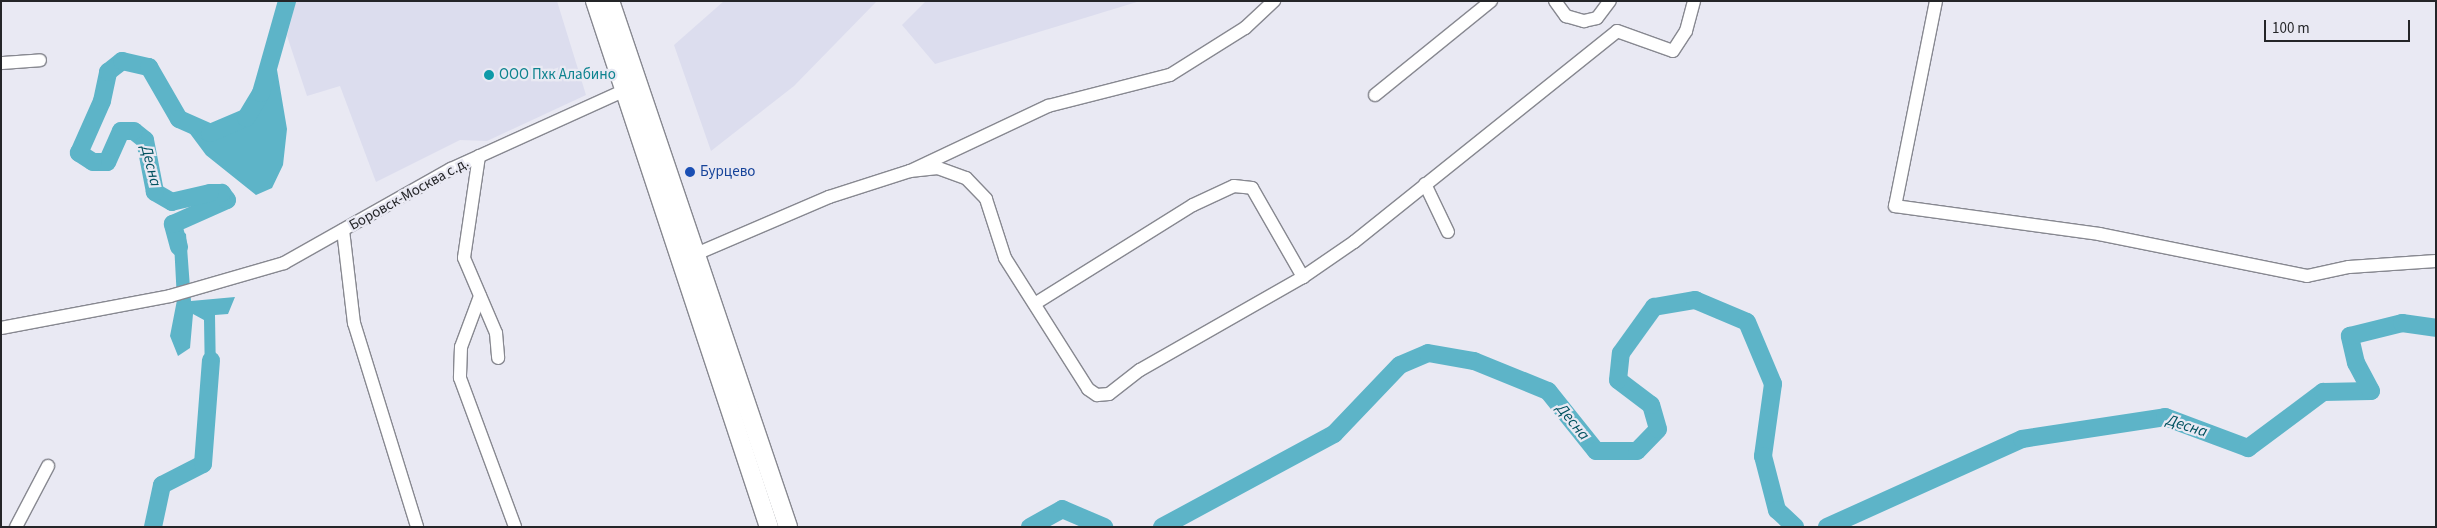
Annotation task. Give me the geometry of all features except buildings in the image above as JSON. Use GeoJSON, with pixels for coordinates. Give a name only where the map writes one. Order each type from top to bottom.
{"type":"FeatureCollection","features":[{"type":"Feature","properties":{"kind":"highway"},"geometry":{"type":"LineString","coordinates":[[595,1],[622,90],[769,527]]}},
{"type":"Feature","properties":{"kind":"highway"},"geometry":{"type":"LineString","coordinates":[[610,1],[788,527]]}},
{"type":"Feature","properties":{"kind":"street"},"geometry":{"type":"LineString","coordinates":[[696,254],[830,197],[910,171],[1048,106],[1170,75],[1245,28],[1274,1]]}},
{"type":"Feature","properties":{"kind":"street"},"geometry":{"type":"LineString","coordinates":[[1375,95],[1491,1]]}},
{"type":"Feature","properties":{"kind":"street"},"geometry":{"type":"LineString","coordinates":[[1554,1],[1566,16],[1584,21],[1597,18],[1610,1]]}},
{"type":"Feature","properties":{"kind":"street"},"geometry":{"type":"LineString","coordinates":[[910,171],[938,168],[966,178],[986,199],[1005,258],[1036,303],[1088,389],[1102,395],[1303,277],[1425,184],[1616,32],[1673,51],[1686,31],[1694,1]]}},
{"type":"Feature","properties":{"kind":"street"},"geometry":{"type":"LineString","coordinates":[[1936,1],[1895,206],[2099,234],[2307,276],[2348,267],[2436,261]]}},
{"type":"Feature","properties":{"kind":"street"},"geometry":{"type":"LineString","coordinates":[[1,63],[40,60]]}},
{"type":"Feature","properties":{"kind":"street","name":"Боровск-Москва с.д."},"geometry":{"type":"LineString","coordinates":[[1,328],[170,296],[284,262],[479,156],[622,90]]}},
{"type":"Feature","properties":{"kind":"street"},"geometry":{"type":"LineString","coordinates":[[479,156],[464,258],[496,333],[498,358]]}},
{"type":"Feature","properties":{"kind":"street"},"geometry":{"type":"LineString","coordinates":[[1425,184],[1448,232]]}},
{"type":"Feature","properties":{"kind":"street"},"geometry":{"type":"LineString","coordinates":[[1036,303],[1193,205],[1234,186],[1252,188],[1303,277]]}},
{"type":"Feature","properties":{"kind":"street"},"geometry":{"type":"LineString","coordinates":[[343,230],[354,323],[417,527]]}},
{"type":"Feature","properties":{"kind":"street"},"geometry":{"type":"LineString","coordinates":[[480,296],[461,347],[460,378],[515,527]]}},
{"type":"Feature","properties":{"kind":"street"},"geometry":{"type":"LineString","coordinates":[[16,527],[48,466]]}},
{"type":"Feature","properties":{"kind":"shaded area"},"geometry":{"type":"Polygon","coordinates":[[[296,1],[557,1],[586,95],[487,141],[460,140],[376,182],[340,86],[307,96],[287,36],[296,1]]]}},
{"type":"Feature","properties":{"kind":"shaded area"},"geometry":{"type":"Polygon","coordinates":[[[724,1],[877,1],[794,86],[711,151],[674,45],[724,1]]]}},
{"type":"Feature","properties":{"kind":"shaded area"},"geometry":{"type":"Polygon","coordinates":[[[926,1],[1140,1],[935,64],[902,25],[926,1]]]}},
{"type":"Feature","properties":{"kind":"water"},"geometry":{"type":"Polygon","coordinates":[[[274,52],[287,129],[283,165],[272,188],[256,195],[206,155],[177,116],[210,133],[246,118],[261,93],[274,52]]]}},
{"type":"Feature","properties":{"kind":"water"},"geometry":{"type":"Polygon","coordinates":[[[173,224],[186,234],[191,301],[235,297],[228,314],[215,315],[216,377],[210,384],[205,381],[204,320],[193,314],[190,348],[178,356],[170,336],[177,300],[173,224]]]}},
{"type":"Feature","properties":{"kind":"waterway","name":"Десна"},"geometry":{"type":"LineString","coordinates":[[179,247],[173,224],[227,200],[222,193],[210,193],[172,202],[155,192],[145,140],[134,131],[121,131],[107,162],[93,162],[79,153],[102,101],[108,72],[122,61],[149,67],[179,119],[210,133],[246,118],[261,93],[287,1]]}},
{"type":"Feature","properties":{"kind":"waterway","name":"Десна"},"geometry":{"type":"LineString","coordinates":[[1162,527],[1334,434],[1400,365],[1428,353],[1474,361],[1548,391],[1596,451],[1637,451],[1658,429],[1651,405],[1618,380],[1621,353],[1654,307],[1695,300],[1747,322],[1773,384],[1763,456],[1777,510],[1795,527]]}},
{"type":"Feature","properties":{"kind":"waterway","name":"Десна"},"geometry":{"type":"LineString","coordinates":[[1827,527],[2022,439],[2165,417],[2248,448],[2323,392],[2371,391],[2356,363],[2350,336],[2402,323],[2436,328]]}},
{"type":"Feature","properties":{"kind":"waterway","name":"Десна"},"geometry":{"type":"LineString","coordinates":[[153,527],[162,485],[203,464],[211,360]]}},
{"type":"Feature","properties":{"kind":"waterway","name":"Десна"},"geometry":{"type":"LineString","coordinates":[[1030,527],[1062,509],[1104,527]]}},
{"type":"Feature","properties":{"kind":"place","name":"ООО Пхк Алабино"},"geometry":{"type":"Point","coordinates":[489,75]}},
{"type":"Feature","properties":{"kind":"place","name":"Бурцево"},"geometry":{"type":"Point","coordinates":[690,172]}}]}
